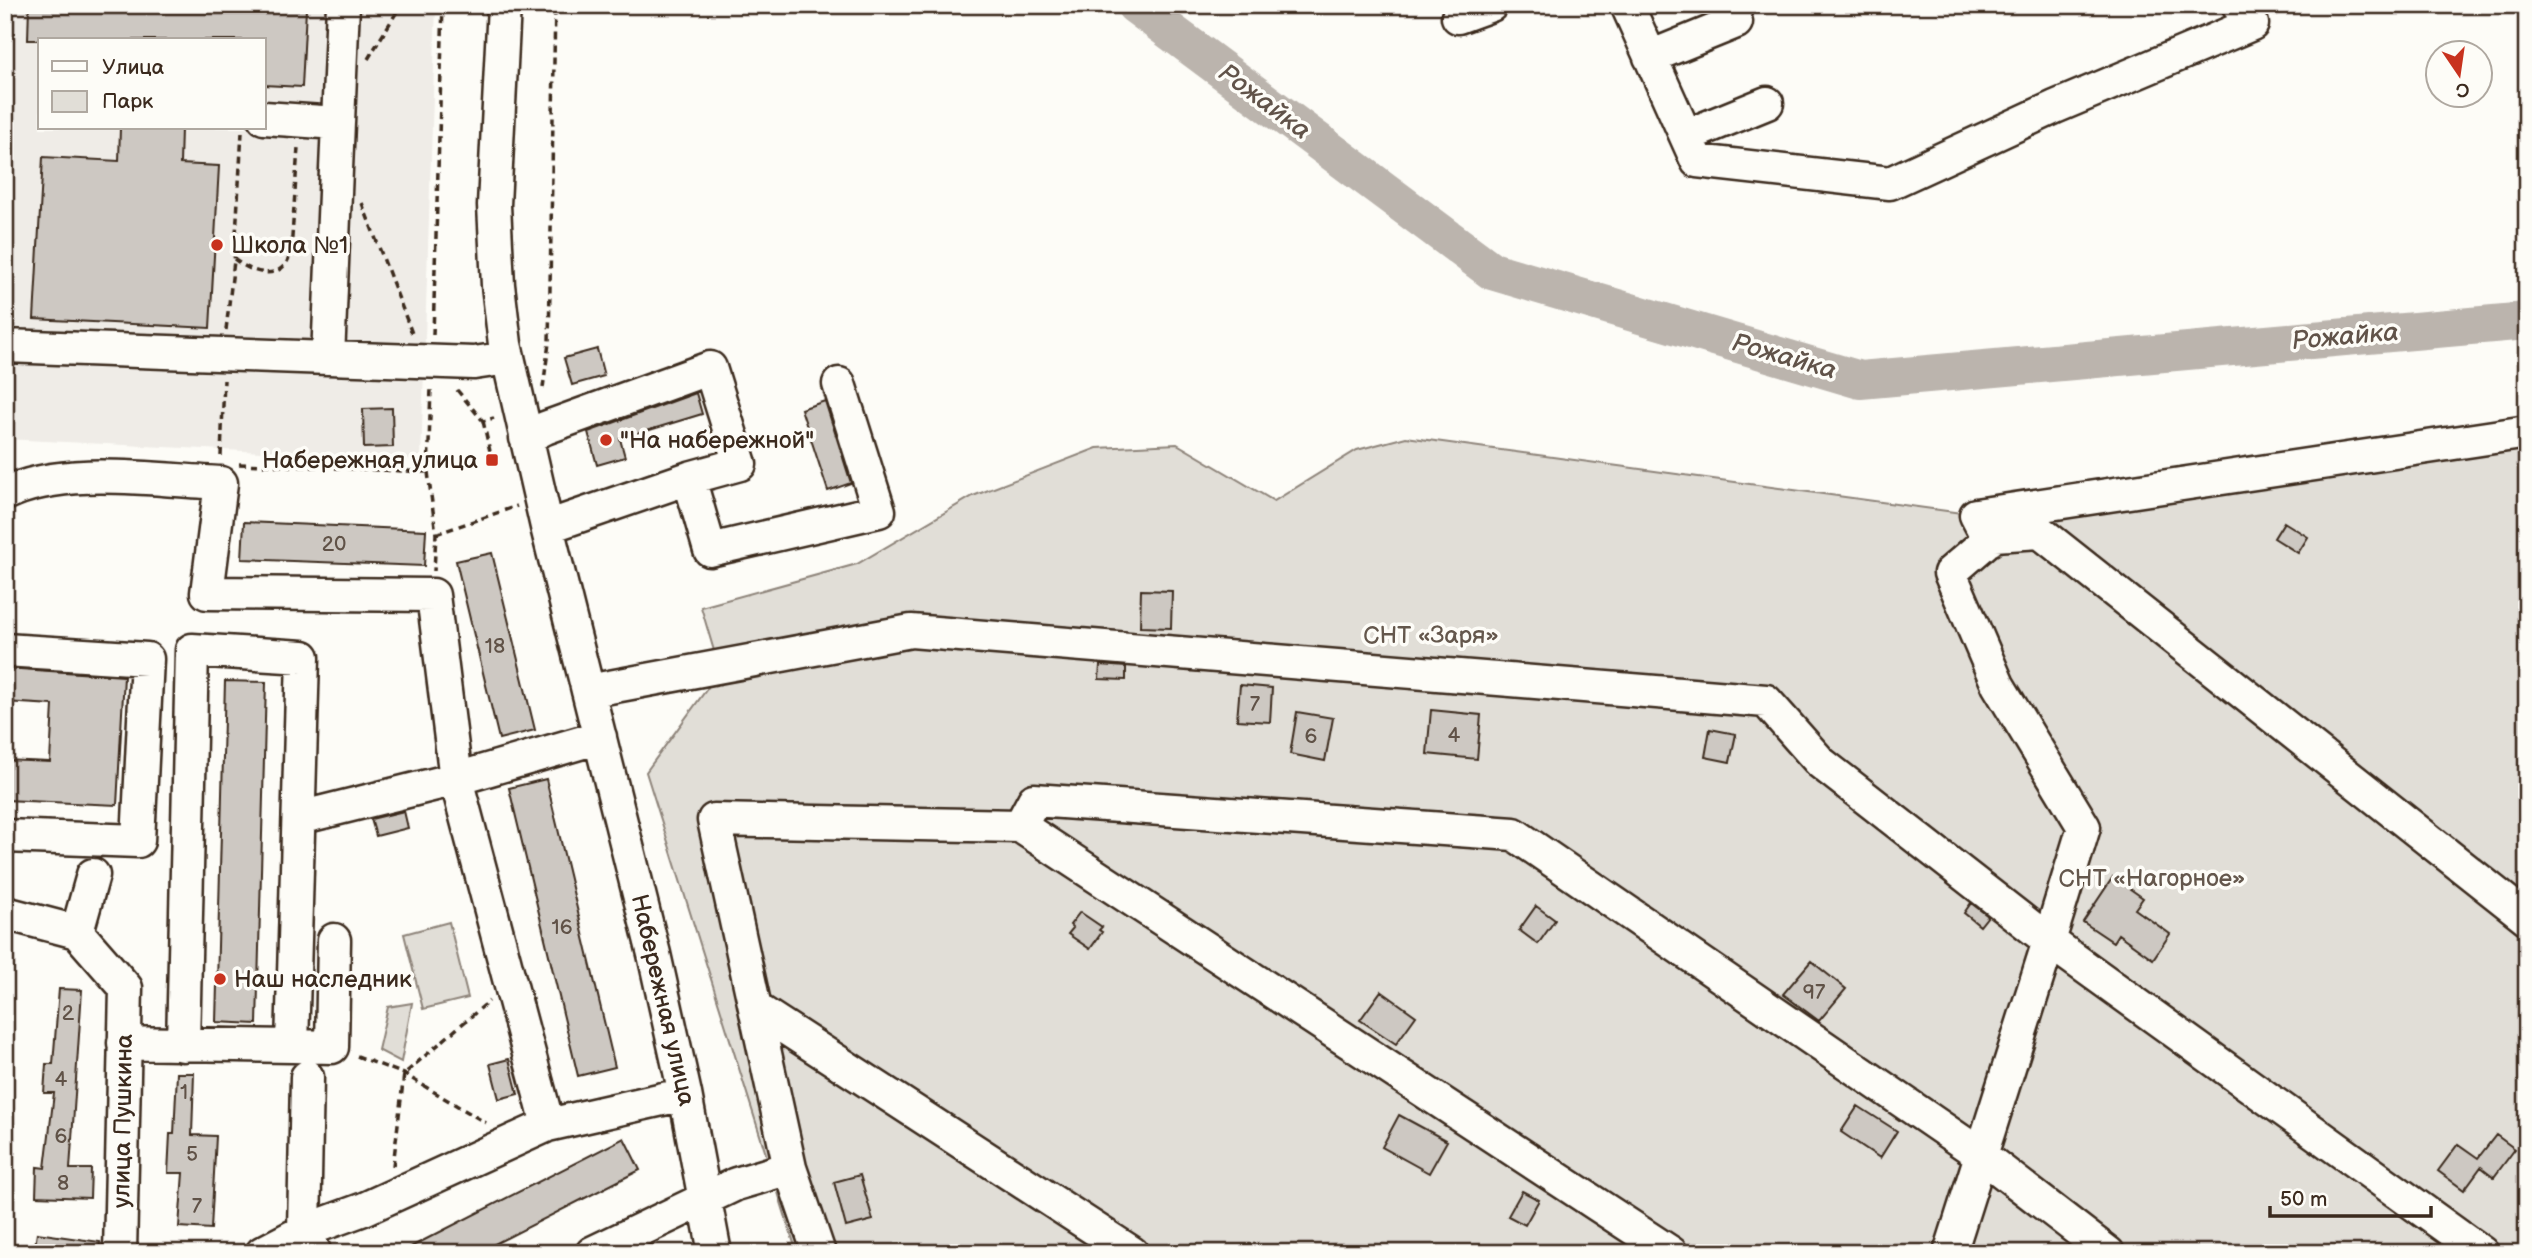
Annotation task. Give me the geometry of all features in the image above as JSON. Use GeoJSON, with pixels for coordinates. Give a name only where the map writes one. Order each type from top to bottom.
{"type":"FeatureCollection","features":[{"type":"Feature","properties":{"kind":"street"},"geometry":{"type":"LineString","coordinates":[[328,358],[343,5]]}},
{"type":"Feature","properties":{"kind":"street","name":"Набережная улица"},"geometry":{"type":"LineString","coordinates":[[504,5],[494,205],[498,285],[508,358],[685,1094],[715,1253]]}},
{"type":"Feature","properties":{"kind":"street"},"geometry":{"type":"LineString","coordinates":[[1458,17],[1491,5]]}},
{"type":"Feature","properties":{"kind":"street"},"geometry":{"type":"LineString","coordinates":[[1627,5],[1697,161],[1890,183],[2245,15]]}},
{"type":"Feature","properties":{"kind":"street"},"geometry":{"type":"LineString","coordinates":[[1650,57],[1736,22]]}},
{"type":"Feature","properties":{"kind":"street"},"geometry":{"type":"LineString","coordinates":[[1686,136],[1767,103]]}},
{"type":"Feature","properties":{"kind":"street"},"geometry":{"type":"LineString","coordinates":[[266,118],[337,123]]}},
{"type":"Feature","properties":{"kind":"street"},"geometry":{"type":"LineString","coordinates":[[5,346],[482,363],[508,358]]}},
{"type":"Feature","properties":{"kind":"street"},"geometry":{"type":"LineString","coordinates":[[523,425],[545,428],[710,368],[740,464],[544,515]]}},
{"type":"Feature","properties":{"kind":"street"},"geometry":{"type":"LineString","coordinates":[[689,478],[710,550],[879,511],[839,384]]}},
{"type":"Feature","properties":{"kind":"street"},"geometry":{"type":"LineString","coordinates":[[1989,540],[1976,515],[2527,432]]}},
{"type":"Feature","properties":{"kind":"street"},"geometry":{"type":"LineString","coordinates":[[5,494],[35,481],[64,477],[221,482],[207,593],[433,595],[456,779],[548,1125]]}},
{"type":"Feature","properties":{"kind":"street"},"geometry":{"type":"LineString","coordinates":[[1950,1253],[2084,827],[1998,685],[1950,573],[1994,536],[2040,532],[2527,918]]}},
{"type":"Feature","properties":{"kind":"street"},"geometry":{"type":"LineString","coordinates":[[588,691],[911,631],[1766,701],[1821,763],[2049,941],[2482,1253]]}},
{"type":"Feature","properties":{"kind":"street"},"geometry":{"type":"LineString","coordinates":[[5,650],[148,659],[138,841],[5,836]]}},
{"type":"Feature","properties":{"kind":"street"},"geometry":{"type":"LineString","coordinates":[[183,1045],[192,650],[303,657],[292,1046]]}},
{"type":"Feature","properties":{"kind":"street"},"geometry":{"type":"LineString","coordinates":[[299,818],[456,779],[600,737]]}},
{"type":"Feature","properties":{"kind":"street"},"geometry":{"type":"LineString","coordinates":[[1020,826],[1034,800],[1514,834],[1981,1155],[2108,1253]]}},
{"type":"Feature","properties":{"kind":"street"},"geometry":{"type":"LineString","coordinates":[[819,1253],[789,1168],[714,820],[1020,826],[1671,1253]]}},
{"type":"Feature","properties":{"kind":"street"},"geometry":{"type":"LineString","coordinates":[[5,913],[77,932],[93,875]]}},
{"type":"Feature","properties":{"kind":"street","name":"улица Пушкина"},"geometry":{"type":"LineString","coordinates":[[77,932],[126,988],[120,1253]]}},
{"type":"Feature","properties":{"kind":"street"},"geometry":{"type":"LineString","coordinates":[[124,1043],[332,1047],[334,940]]}},
{"type":"Feature","properties":{"kind":"street"},"geometry":{"type":"LineString","coordinates":[[755,1008],[1132,1253]]}},
{"type":"Feature","properties":{"kind":"street"},"geometry":{"type":"LineString","coordinates":[[307,1077],[310,1242]]}},
{"type":"Feature","properties":{"kind":"street"},"geometry":{"type":"LineString","coordinates":[[261,1253],[310,1242],[390,1196],[548,1125],[685,1094]]}},
{"type":"Feature","properties":{"kind":"street"},"geometry":{"type":"LineString","coordinates":[[592,1253],[648,1241],[704,1200],[736,1184],[789,1168]]}},
{"type":"Feature","properties":{"kind":"path"},"geometry":{"type":"LineString","coordinates":[[394,17],[395,5]]}},
{"type":"Feature","properties":{"kind":"path"},"geometry":{"type":"LineString","coordinates":[[366,63],[401,5]]}},
{"type":"Feature","properties":{"kind":"path"},"geometry":{"type":"LineString","coordinates":[[433,595],[436,534],[428,472],[427,361],[443,5]]}},
{"type":"Feature","properties":{"kind":"path"},"geometry":{"type":"LineString","coordinates":[[483,421],[523,425],[541,408],[549,343],[555,5]]}},
{"type":"Feature","properties":{"kind":"path"},"geometry":{"type":"LineString","coordinates":[[234,259],[252,272],[262,274],[279,270],[290,257],[300,120]]}},
{"type":"Feature","properties":{"kind":"path"},"geometry":{"type":"LineString","coordinates":[[221,463],[225,355],[243,130]]}},
{"type":"Feature","properties":{"kind":"path"},"geometry":{"type":"LineString","coordinates":[[360,198],[427,361],[483,421],[492,460]]}},
{"type":"Feature","properties":{"kind":"path"},"geometry":{"type":"LineString","coordinates":[[235,464],[428,472]]}},
{"type":"Feature","properties":{"kind":"path"},"geometry":{"type":"LineString","coordinates":[[436,534],[512,507],[544,515]]}},
{"type":"Feature","properties":{"kind":"path"},"geometry":{"type":"LineString","coordinates":[[390,1196],[404,1074],[477,1010],[510,986]]}},
{"type":"Feature","properties":{"kind":"path"},"geometry":{"type":"LineString","coordinates":[[332,1047],[404,1074],[512,1139]]}},
{"type":"Feature","properties":{"kind":"shaded area","name":"Школа №1"},"geometry":{"type":"Polygon","coordinates":[[[5,5],[436,5],[421,460],[5,439],[5,5]]]}},
{"type":"Feature","properties":{"kind":"green space","name":"СНТ «Нагорное»"},"geometry":{"type":"Polygon","coordinates":[[[2527,429],[2527,1253],[797,1253],[646,772],[720,671],[701,607],[857,564],[973,496],[1097,448],[1177,444],[1274,501],[1357,450],[1406,437],[1976,515],[2527,429]]]}},
{"type":"Feature","properties":{"kind":"green space"},"geometry":{"type":"Polygon","coordinates":[[[449,922],[468,998],[423,1009],[404,934],[449,922]]]}},
{"type":"Feature","properties":{"kind":"green space"},"geometry":{"type":"Polygon","coordinates":[[[412,1003],[401,1062],[378,1050],[388,1007],[412,1003]]]}},
{"type":"Feature","properties":{"kind":"building"},"geometry":{"type":"Polygon","coordinates":[[[29,5],[229,5],[306,9],[302,87],[266,85],[266,38],[28,40],[29,5]]]}},
{"type":"Feature","properties":{"kind":"building"},"geometry":{"type":"Polygon","coordinates":[[[120,130],[181,130],[180,164],[219,166],[210,328],[34,319],[43,157],[119,161],[120,130]]]}},
{"type":"Feature","properties":{"kind":"building"},"geometry":{"type":"Polygon","coordinates":[[[597,349],[604,376],[572,385],[564,358],[597,349]]]}},
{"type":"Feature","properties":{"kind":"building"},"geometry":{"type":"Polygon","coordinates":[[[696,393],[702,414],[620,439],[625,457],[597,465],[588,432],[696,393]]]}},
{"type":"Feature","properties":{"kind":"building"},"geometry":{"type":"Polygon","coordinates":[[[825,401],[851,483],[828,491],[801,409],[825,401]]]}},
{"type":"Feature","properties":{"kind":"building"},"geometry":{"type":"Polygon","coordinates":[[[392,408],[393,447],[364,448],[363,409],[392,408]]]}},
{"type":"Feature","properties":{"kind":"building"},"geometry":{"type":"Polygon","coordinates":[[[244,522],[426,530],[424,566],[242,559],[244,522]]]}},
{"type":"Feature","properties":{"kind":"building"},"geometry":{"type":"Polygon","coordinates":[[[2284,522],[2308,537],[2298,553],[2274,538],[2284,522]]]}},
{"type":"Feature","properties":{"kind":"building"},"geometry":{"type":"Polygon","coordinates":[[[492,553],[535,730],[499,739],[456,561],[492,553]]]}},
{"type":"Feature","properties":{"kind":"building"},"geometry":{"type":"Polygon","coordinates":[[[1141,590],[1172,591],[1171,628],[1140,627],[1141,590]]]}},
{"type":"Feature","properties":{"kind":"building"},"geometry":{"type":"Polygon","coordinates":[[[1100,665],[1126,667],[1126,680],[1099,679],[1100,665]]]}},
{"type":"Feature","properties":{"kind":"building"},"geometry":{"type":"Polygon","coordinates":[[[5,668],[124,676],[117,805],[5,800],[5,760],[50,762],[53,705],[5,702],[5,668]]]}},
{"type":"Feature","properties":{"kind":"building"},"geometry":{"type":"Polygon","coordinates":[[[225,681],[266,682],[257,1024],[216,1022],[225,681]]]}},
{"type":"Feature","properties":{"kind":"building"},"geometry":{"type":"Polygon","coordinates":[[[1240,685],[1272,688],[1270,722],[1237,720],[1240,685]]]}},
{"type":"Feature","properties":{"kind":"building"},"geometry":{"type":"Polygon","coordinates":[[[1431,710],[1481,715],[1477,759],[1427,754],[1431,710]]]}},
{"type":"Feature","properties":{"kind":"building"},"geometry":{"type":"Polygon","coordinates":[[[1297,712],[1333,718],[1325,761],[1290,754],[1297,712]]]}},
{"type":"Feature","properties":{"kind":"building"},"geometry":{"type":"Polygon","coordinates":[[[1710,729],[1736,734],[1730,762],[1705,757],[1710,729]]]}},
{"type":"Feature","properties":{"kind":"building"},"geometry":{"type":"Polygon","coordinates":[[[546,779],[615,1067],[578,1076],[509,788],[546,779]]]}},
{"type":"Feature","properties":{"kind":"building"},"geometry":{"type":"Polygon","coordinates":[[[404,811],[408,828],[376,836],[371,819],[404,811]]]}},
{"type":"Feature","properties":{"kind":"building"},"geometry":{"type":"Polygon","coordinates":[[[2113,877],[2143,898],[2135,909],[2170,934],[2153,959],[2118,934],[2113,942],[2083,922],[2113,877]]]}},
{"type":"Feature","properties":{"kind":"building"},"geometry":{"type":"Polygon","coordinates":[[[1971,903],[1988,916],[1980,926],[1964,913],[1971,903]]]}},
{"type":"Feature","properties":{"kind":"building"},"geometry":{"type":"Polygon","coordinates":[[[1536,906],[1555,920],[1538,944],[1519,930],[1536,906]]]}},
{"type":"Feature","properties":{"kind":"building"},"geometry":{"type":"Polygon","coordinates":[[[1080,912],[1102,927],[1099,930],[1102,932],[1090,949],[1068,934],[1073,928],[1070,925],[1080,912]]]}},
{"type":"Feature","properties":{"kind":"building"},"geometry":{"type":"Polygon","coordinates":[[[1811,961],[1846,989],[1819,1021],[1783,994],[1811,961]]]}},
{"type":"Feature","properties":{"kind":"building"},"geometry":{"type":"Polygon","coordinates":[[[59,989],[82,990],[70,1169],[91,1169],[90,1198],[36,1196],[37,1167],[45,1168],[54,1093],[44,1093],[46,1064],[53,1064],[59,989]]]}},
{"type":"Feature","properties":{"kind":"building"},"geometry":{"type":"Polygon","coordinates":[[[1381,991],[1416,1016],[1396,1044],[1360,1020],[1381,991]]]}},
{"type":"Feature","properties":{"kind":"building"},"geometry":{"type":"Polygon","coordinates":[[[509,1059],[518,1094],[499,1099],[490,1064],[509,1059]]]}},
{"type":"Feature","properties":{"kind":"building"},"geometry":{"type":"Polygon","coordinates":[[[177,1073],[194,1073],[192,1135],[216,1136],[211,1229],[179,1227],[183,1173],[168,1173],[170,1134],[174,1134],[177,1073]]]}},
{"type":"Feature","properties":{"kind":"building"},"geometry":{"type":"Polygon","coordinates":[[[1858,1106],[1897,1131],[1880,1158],[1841,1132],[1858,1106]]]}},
{"type":"Feature","properties":{"kind":"building"},"geometry":{"type":"Polygon","coordinates":[[[1399,1115],[1447,1141],[1429,1173],[1382,1147],[1399,1115]]]}},
{"type":"Feature","properties":{"kind":"building"},"geometry":{"type":"Polygon","coordinates":[[[2496,1135],[2515,1149],[2494,1177],[2481,1167],[2464,1190],[2438,1171],[2458,1144],[2478,1158],[2496,1135]]]}},
{"type":"Feature","properties":{"kind":"building"},"geometry":{"type":"Polygon","coordinates":[[[624,1138],[640,1170],[477,1253],[399,1253],[624,1138]]]}},
{"type":"Feature","properties":{"kind":"building"},"geometry":{"type":"Polygon","coordinates":[[[860,1175],[873,1220],[846,1227],[834,1182],[860,1175]]]}},
{"type":"Feature","properties":{"kind":"building"},"geometry":{"type":"Polygon","coordinates":[[[1522,1191],[1539,1200],[1525,1225],[1508,1216],[1522,1191]]]}},
{"type":"Feature","properties":{"kind":"building"},"geometry":{"type":"Polygon","coordinates":[[[37,1233],[100,1242],[99,1253],[34,1253],[37,1233]]]}},
{"type":"Feature","properties":{"kind":"waterway","name":"Рожайка"},"geometry":{"type":"LineString","coordinates":[[1135,5],[1492,271],[1860,380],[2527,321]]}},
{"type":"Feature","properties":{"kind":"place","name":"Школа №1"},"geometry":{"type":"Point","coordinates":[217,245]}},
{"type":"Feature","properties":{"kind":"place","name":"\"На набережной\""},"geometry":{"type":"Point","coordinates":[606,440]}},
{"type":"Feature","properties":{"kind":"place","name":"Набережная улица"},"geometry":{"type":"Point","coordinates":[492,460]}},
{"type":"Feature","properties":{"kind":"place","name":"Наш наследник"},"geometry":{"type":"Point","coordinates":[220,979]}},
{"type":"Feature","properties":{"kind":"park label","name":"СНТ «Заря»"},"geometry":{"type":"Point","coordinates":[1431,635]}}]}
